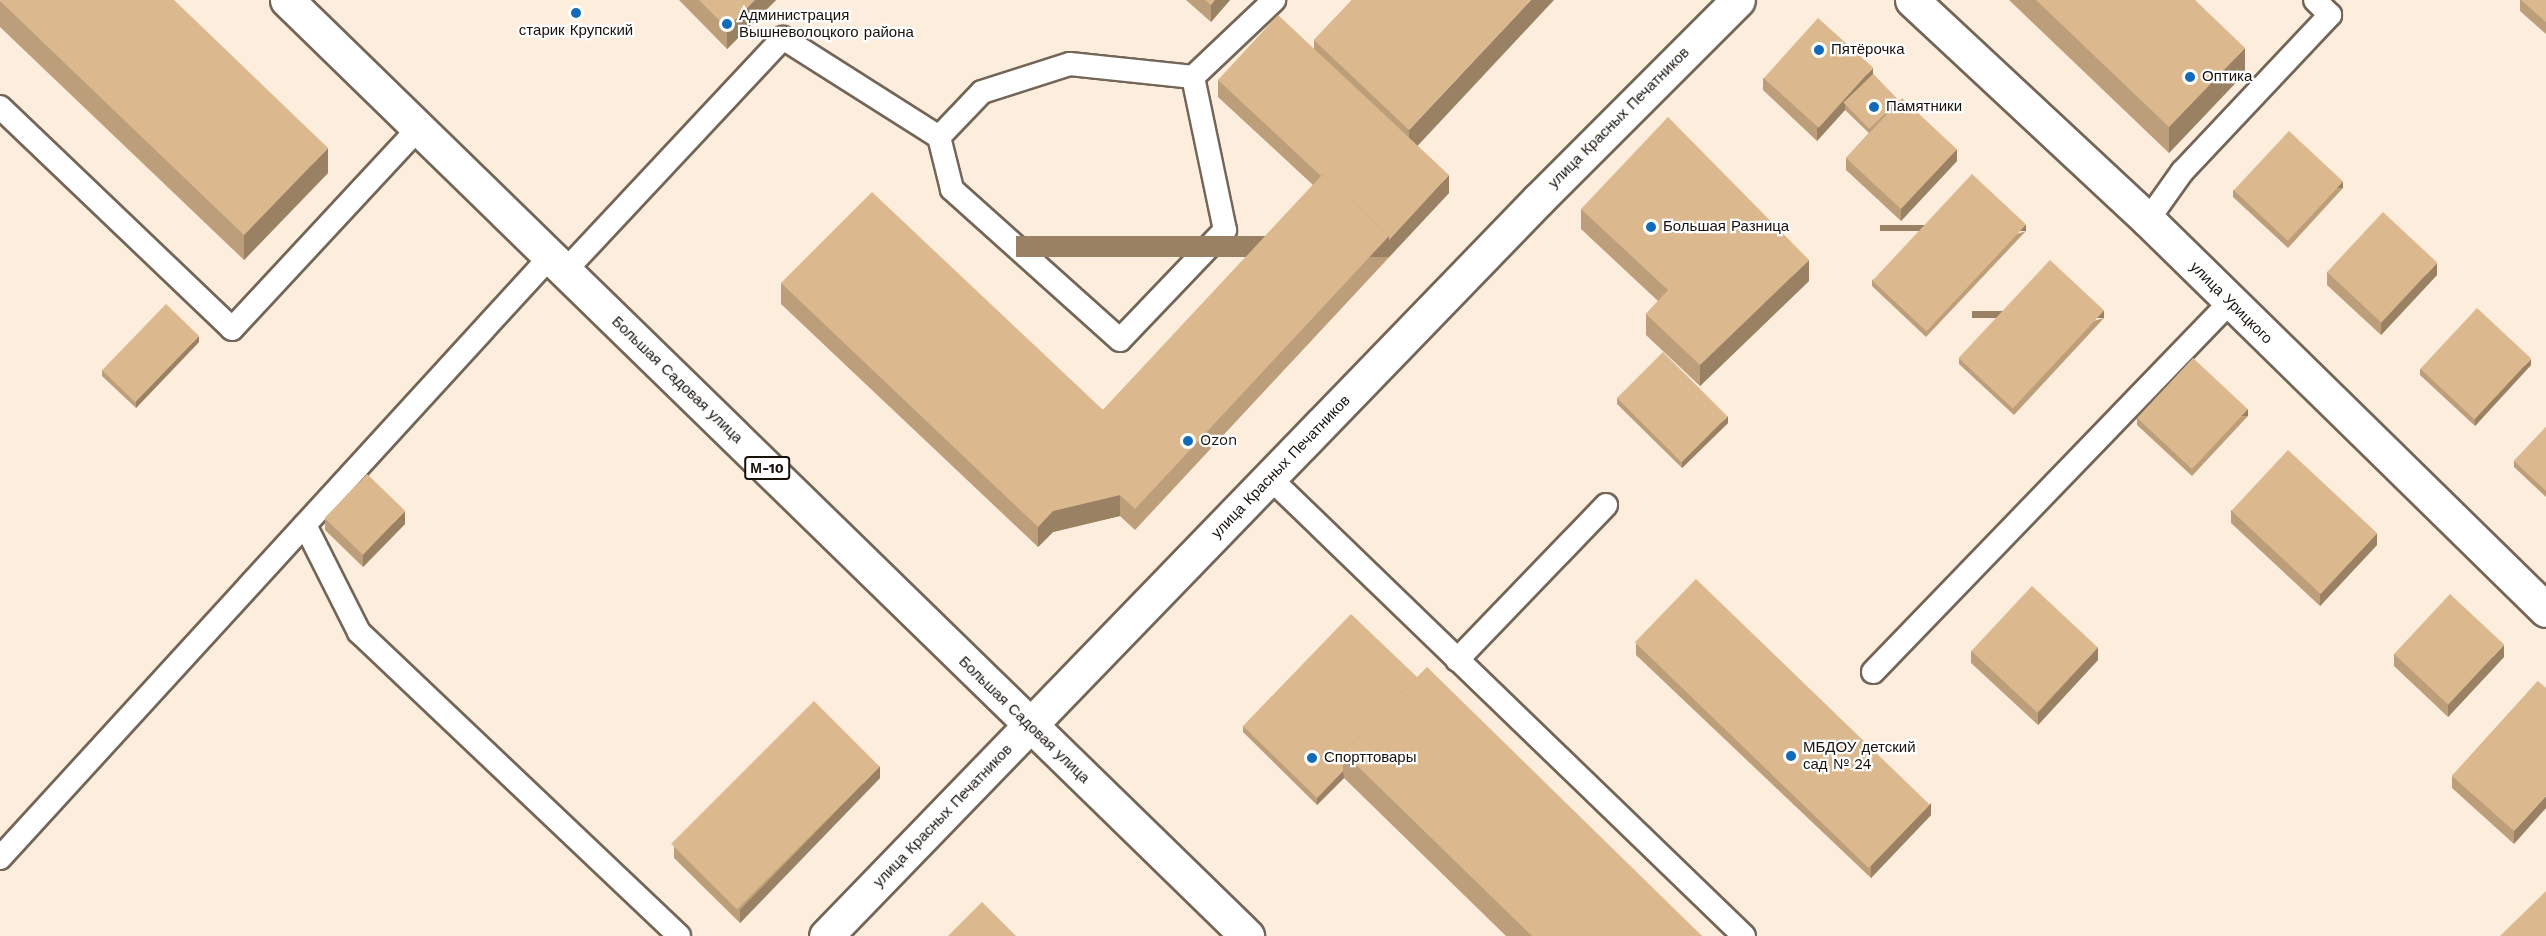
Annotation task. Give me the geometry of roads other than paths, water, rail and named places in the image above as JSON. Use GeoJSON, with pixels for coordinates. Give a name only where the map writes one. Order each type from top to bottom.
{"type":"FeatureCollection","features":[{"type":"Feature","properties":{"kind":"main road","name":"Большая Садовая улица"},"geometry":{"type":"LineString","coordinates":[[287,0],[1246,936]]}},
{"type":"Feature","properties":{"kind":"main road","name":"улица Красных Печатников"},"geometry":{"type":"LineString","coordinates":[[826,936],[1031,727],[1539,199],[1738,0]]}},
{"type":"Feature","properties":{"kind":"main road","name":"улица Урицкого"},"geometry":{"type":"LineString","coordinates":[[1912,0],[2148,220],[2546,610]]}},
{"type":"Feature","properties":{"kind":"lane"},"geometry":{"type":"LineString","coordinates":[[939,137],[982,92],[1070,64],[1193,77],[1274,0]]}},
{"type":"Feature","properties":{"kind":"lane"},"geometry":{"type":"LineString","coordinates":[[2148,220],[2182,172],[2330,15],[2315,0]]}},
{"type":"Feature","properties":{"kind":"lane"},"geometry":{"type":"LineString","coordinates":[[0,858],[304,525],[558,264],[783,38],[939,137],[952,189],[1120,340],[1225,230],[1193,77]]}},
{"type":"Feature","properties":{"kind":"lane"},"geometry":{"type":"LineString","coordinates":[[0,107],[232,329],[419,128]]}},
{"type":"Feature","properties":{"kind":"lane"},"geometry":{"type":"LineString","coordinates":[[1873,672],[2230,302]]}},
{"type":"Feature","properties":{"kind":"lane"},"geometry":{"type":"LineString","coordinates":[[1270,478],[1744,936]]}},
{"type":"Feature","properties":{"kind":"lane"},"geometry":{"type":"LineString","coordinates":[[1457,660],[1606,505]]}},
{"type":"Feature","properties":{"kind":"lane"},"geometry":{"type":"LineString","coordinates":[[304,525],[359,632],[679,936]]}},
{"type":"Feature","properties":{"kind":"place","name":"старик Крупский"},"geometry":{"type":"Point","coordinates":[576,13]}},
{"type":"Feature","properties":{"kind":"place","name":"Администрация Вышневолоцкого района"},"geometry":{"type":"Point","coordinates":[727,24]}},
{"type":"Feature","properties":{"kind":"place","name":"Пятёрочка"},"geometry":{"type":"Point","coordinates":[1819,50]}},
{"type":"Feature","properties":{"kind":"place","name":"Оптика"},"geometry":{"type":"Point","coordinates":[2190,77]}},
{"type":"Feature","properties":{"kind":"place","name":"Памятники"},"geometry":{"type":"Point","coordinates":[1874,107]}},
{"type":"Feature","properties":{"kind":"place","name":"Большая Разница"},"geometry":{"type":"Point","coordinates":[1651,227]}},
{"type":"Feature","properties":{"kind":"place","name":"Ozon"},"geometry":{"type":"Point","coordinates":[1188,441]}},
{"type":"Feature","properties":{"kind":"place","name":"МБДОУ детский сад № 24"},"geometry":{"type":"Point","coordinates":[1791,756]}},
{"type":"Feature","properties":{"kind":"place","name":"Спорттовары"},"geometry":{"type":"Point","coordinates":[1312,758]}}]}
